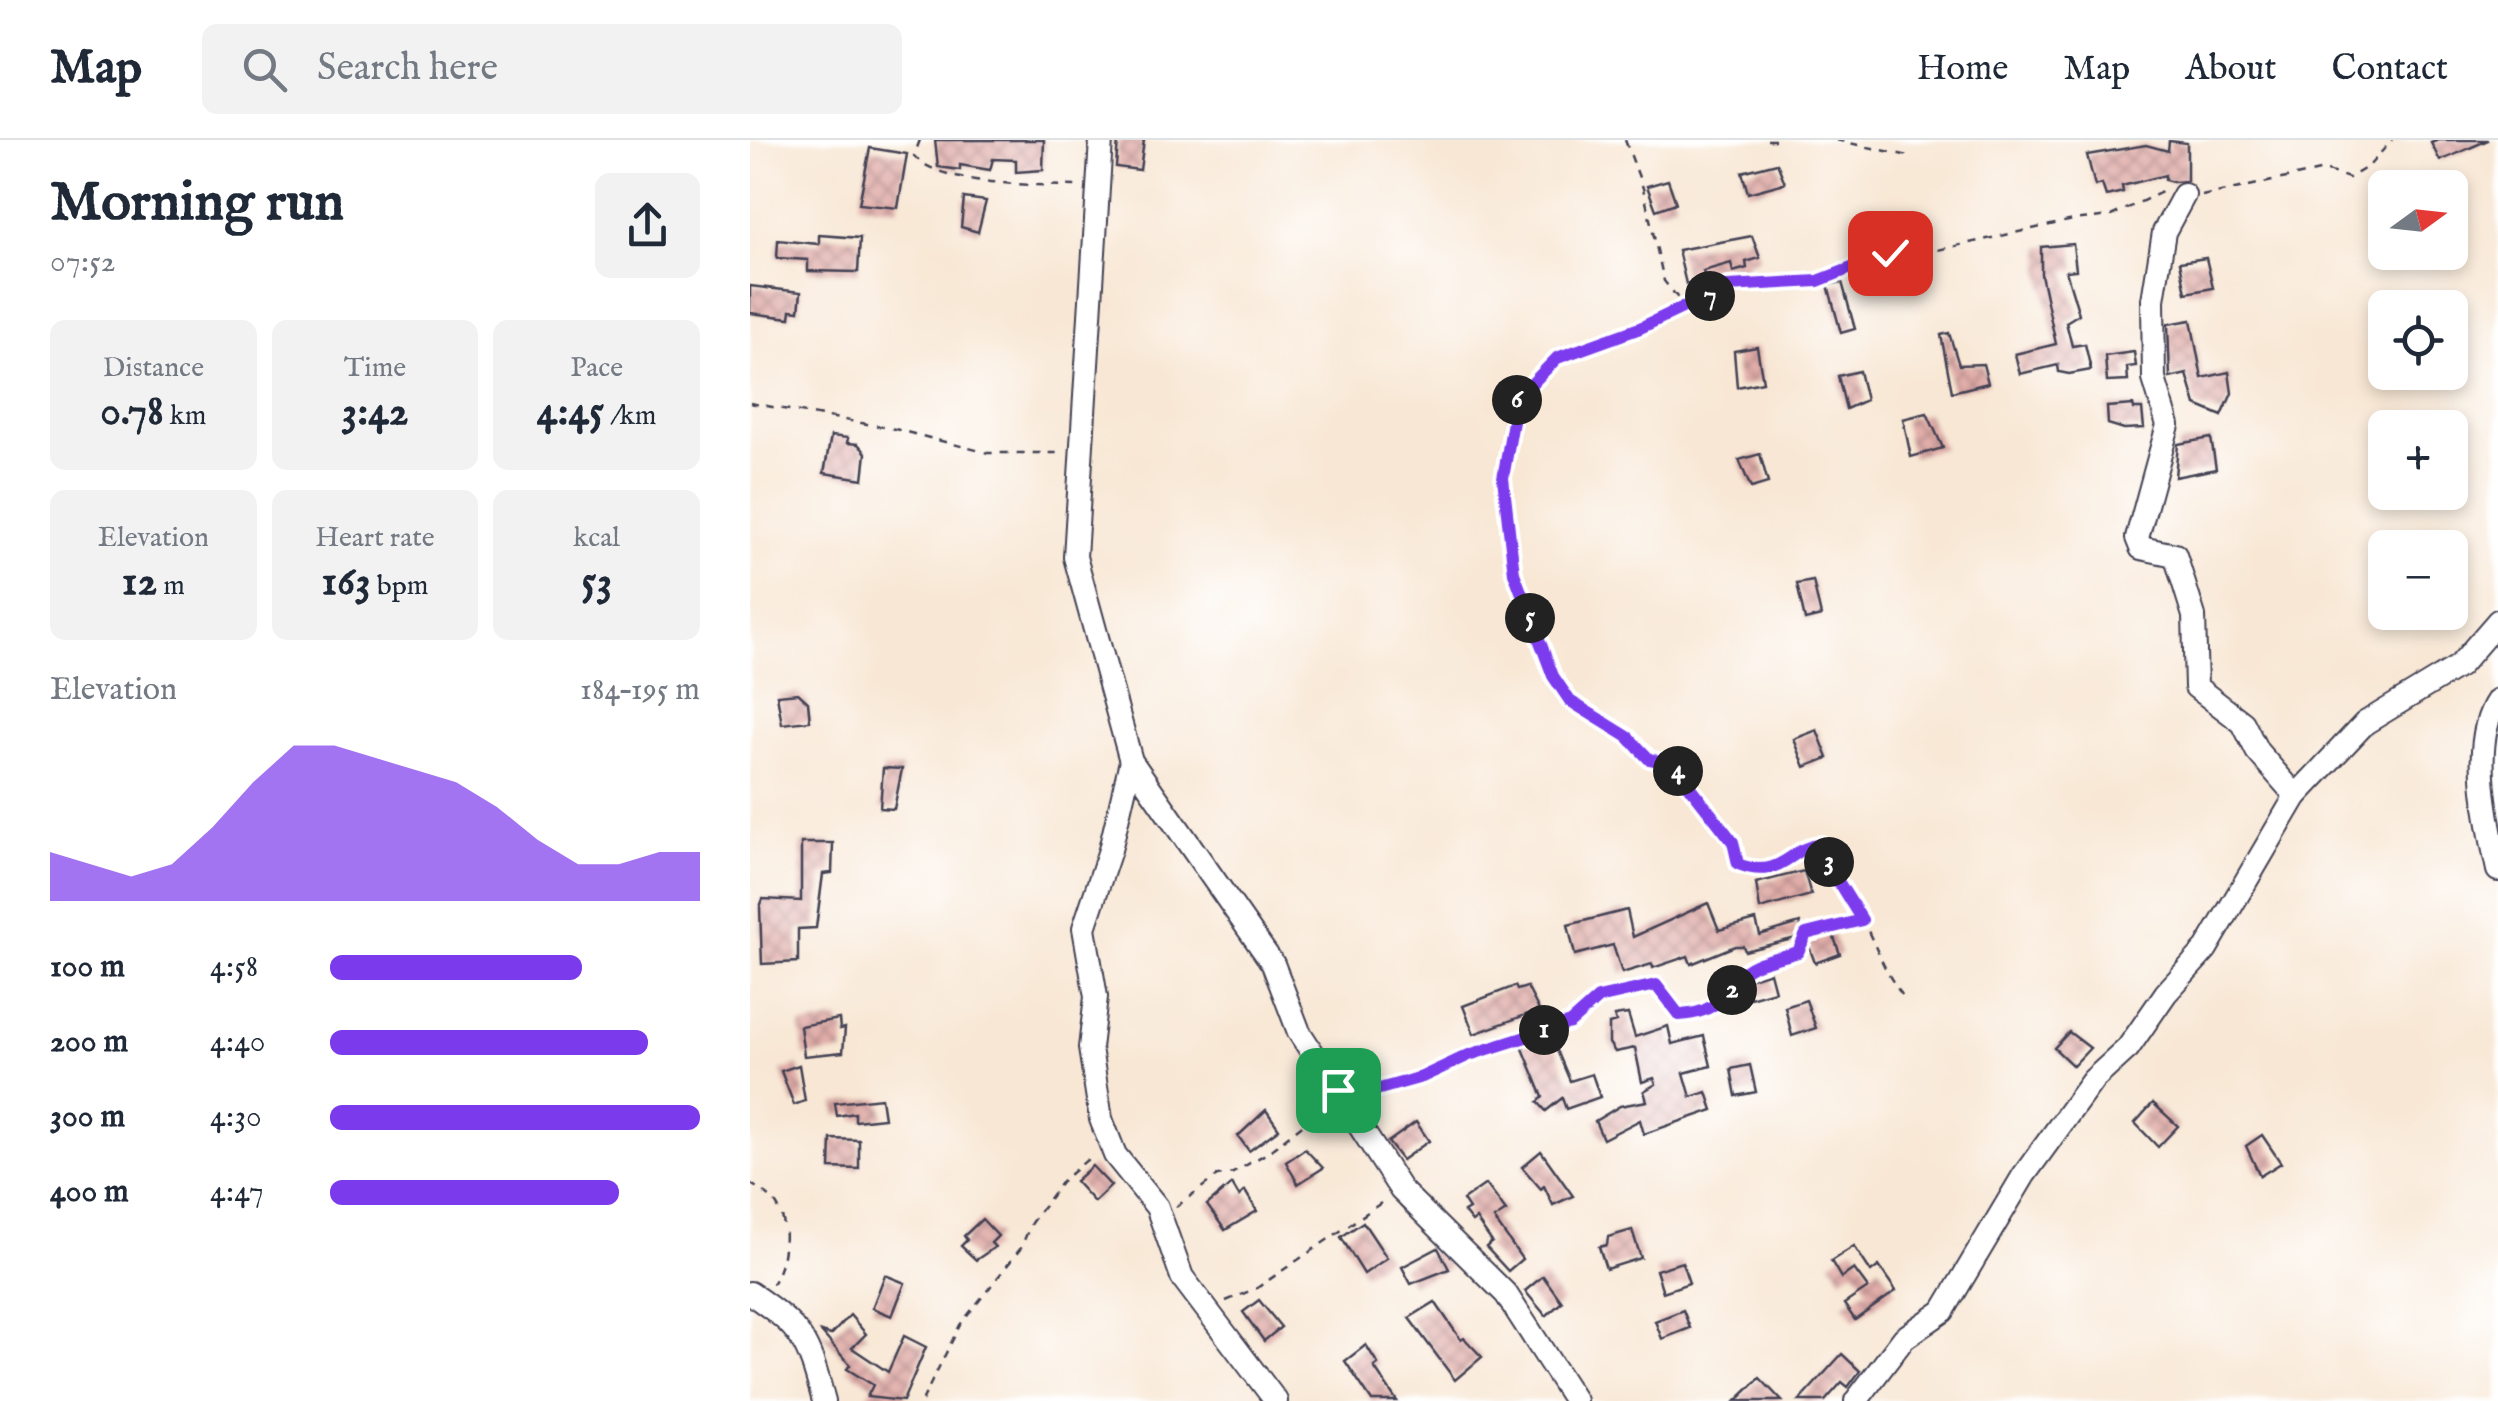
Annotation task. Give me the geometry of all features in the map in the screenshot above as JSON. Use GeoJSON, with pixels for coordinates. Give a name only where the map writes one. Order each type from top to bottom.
{"type":"FeatureCollection","features":[{"type":"Feature","properties":{"kind":"street"},"geometry":{"type":"LineString","coordinates":[[1101,140],[1075,558],[1131,760],[1273,964],[1298,1032],[1400,1190],[1506,1294],[1575,1401]]}},
{"type":"Feature","properties":{"kind":"street"},"geometry":{"type":"LineString","coordinates":[[2184,195],[2164,232],[2152,300],[2154,379],[2168,424],[2137,538],[2141,548],[2174,555],[2194,616],[2196,687],[2243,723],[2256,750],[2296,796]]}},
{"type":"Feature","properties":{"kind":"street"},"geometry":{"type":"LineString","coordinates":[[1856,1401],[1904,1338],[1943,1311],[2024,1175],[2092,1080],[2128,1048],[2166,993],[2206,949],[2296,796],[2366,723],[2459,666],[2498,620]]}},
{"type":"Feature","properties":{"kind":"street"},"geometry":{"type":"LineString","coordinates":[[2498,700],[2487,716],[2484,801],[2498,870]]}},
{"type":"Feature","properties":{"kind":"street"},"geometry":{"type":"LineString","coordinates":[[1131,760],[1110,850],[1084,928],[1096,997],[1090,1048],[1102,1119],[1115,1155],[1157,1208],[1182,1276],[1276,1401]]}},
{"type":"Feature","properties":{"kind":"street"},"geometry":{"type":"LineString","coordinates":[[755,1297],[791,1323],[809,1344],[824,1401]]}},
{"type":"Feature","properties":{"kind":"path"},"geometry":{"type":"LineString","coordinates":[[920,140],[914,156],[925,169],[989,180],[1098,187]]}},
{"type":"Feature","properties":{"kind":"path"},"geometry":{"type":"LineString","coordinates":[[1625,140],[1643,188],[1664,281],[1677,296],[1698,303]]}},
{"type":"Feature","properties":{"kind":"path"},"geometry":{"type":"LineString","coordinates":[[1768,140],[1780,140]]}},
{"type":"Feature","properties":{"kind":"path"},"geometry":{"type":"LineString","coordinates":[[1836,140],[1909,156]]}},
{"type":"Feature","properties":{"kind":"path"},"geometry":{"type":"LineString","coordinates":[[1902,996],[1879,963],[1862,920],[1821,844],[1810,846],[1785,865],[1751,869],[1738,864],[1733,842],[1672,764],[1649,759],[1628,737],[1570,701],[1553,676],[1514,573],[1503,478],[1517,399],[1557,358],[1698,303],[1728,286],[1818,281],[1890,253],[1924,253],[2073,220],[2111,216],[2166,189],[2184,195],[2257,187],[2324,170],[2350,178],[2369,166],[2392,140]]}},
{"type":"Feature","properties":{"kind":"path"},"geometry":{"type":"LineString","coordinates":[[750,404],[895,430],[988,453],[1082,453]]}},
{"type":"Feature","properties":{"kind":"path"},"geometry":{"type":"LineString","coordinates":[[1157,1208],[1180,1207],[1217,1176],[1233,1173],[1267,1153],[1341,1094],[1422,1077],[1469,1055],[1570,1023],[1598,998],[1656,985],[1679,1015],[1703,1014],[1734,989],[1746,970],[1798,952],[1806,934],[1862,920]]}},
{"type":"Feature","properties":{"kind":"path"},"geometry":{"type":"LineString","coordinates":[[922,1401],[960,1325],[1021,1248],[1031,1223],[1063,1180],[1094,1154],[1115,1155]]}},
{"type":"Feature","properties":{"kind":"path"},"geometry":{"type":"LineString","coordinates":[[750,1183],[777,1204],[784,1234],[784,1266],[755,1297]]}},
{"type":"Feature","properties":{"kind":"path"},"geometry":{"type":"LineString","coordinates":[[1214,1314],[1228,1299],[1257,1288],[1400,1190]]}},
{"type":"Feature","properties":{"kind":"building"},"geometry":{"type":"Polygon","coordinates":[[[935,140],[1044,140],[1043,170],[1016,172],[1016,160],[993,159],[990,170],[960,165],[960,170],[938,167],[935,140]]]}},
{"type":"Feature","properties":{"kind":"building"},"geometry":{"type":"Polygon","coordinates":[[[1118,140],[1144,140],[1140,170],[1116,167],[1118,140]]]}},
{"type":"Feature","properties":{"kind":"building"},"geometry":{"type":"Polygon","coordinates":[[[2488,140],[2440,161],[2431,143],[2488,140]]]}},
{"type":"Feature","properties":{"kind":"building"},"geometry":{"type":"Polygon","coordinates":[[[2169,141],[2187,143],[2187,181],[2165,180],[2165,175],[2122,186],[2123,192],[2106,196],[2102,184],[2095,186],[2087,155],[2146,145],[2168,151],[2169,141]]]}},
{"type":"Feature","properties":{"kind":"building"},"geometry":{"type":"Polygon","coordinates":[[[870,148],[907,154],[898,208],[859,204],[870,148]]]}},
{"type":"Feature","properties":{"kind":"building"},"geometry":{"type":"Polygon","coordinates":[[[1777,163],[1785,183],[1748,193],[1742,172],[1777,163]]]}},
{"type":"Feature","properties":{"kind":"building"},"geometry":{"type":"Polygon","coordinates":[[[1668,180],[1676,203],[1656,210],[1647,186],[1668,180]]]}},
{"type":"Feature","properties":{"kind":"building"},"geometry":{"type":"Polygon","coordinates":[[[964,198],[986,201],[978,232],[961,227],[964,198]]]}},
{"type":"Feature","properties":{"kind":"building"},"geometry":{"type":"Polygon","coordinates":[[[819,235],[860,238],[858,272],[808,271],[808,260],[777,258],[778,240],[819,244],[819,235]]]}},
{"type":"Feature","properties":{"kind":"building"},"geometry":{"type":"Polygon","coordinates":[[[1752,236],[1760,258],[1746,262],[1747,268],[1733,272],[1731,263],[1703,271],[1705,279],[1686,284],[1678,250],[1752,236]]]}},
{"type":"Feature","properties":{"kind":"building"},"geometry":{"type":"Polygon","coordinates":[[[2073,244],[2076,270],[2066,271],[2079,314],[2066,322],[2072,346],[2085,344],[2091,370],[2069,374],[2059,372],[2058,365],[2020,374],[2015,354],[2056,344],[2041,274],[2041,247],[2073,244]]]}},
{"type":"Feature","properties":{"kind":"building"},"geometry":{"type":"Polygon","coordinates":[[[2206,258],[2213,288],[2186,293],[2180,262],[2206,258]]]}},
{"type":"Feature","properties":{"kind":"building"},"geometry":{"type":"Polygon","coordinates":[[[1842,282],[1855,329],[1841,333],[1828,285],[1842,282]]]}},
{"type":"Feature","properties":{"kind":"building"},"geometry":{"type":"Polygon","coordinates":[[[750,286],[801,292],[799,311],[791,310],[790,318],[750,313],[750,286]]]}},
{"type":"Feature","properties":{"kind":"building"},"geometry":{"type":"Polygon","coordinates":[[[2191,320],[2202,378],[2229,372],[2232,393],[2222,416],[2196,405],[2187,374],[2170,378],[2168,324],[2191,320]]]}},
{"type":"Feature","properties":{"kind":"building"},"geometry":{"type":"Polygon","coordinates":[[[1949,333],[1959,365],[1983,364],[1988,383],[1952,392],[1941,335],[1949,333]]]}},
{"type":"Feature","properties":{"kind":"building"},"geometry":{"type":"Polygon","coordinates":[[[1757,347],[1763,382],[1737,387],[1734,351],[1757,347]]]}},
{"type":"Feature","properties":{"kind":"building"},"geometry":{"type":"Polygon","coordinates":[[[2134,352],[2136,366],[2127,367],[2128,381],[2107,382],[2105,356],[2134,352]]]}},
{"type":"Feature","properties":{"kind":"building"},"geometry":{"type":"Polygon","coordinates":[[[1859,371],[1866,400],[1846,409],[1838,376],[1859,371]]]}},
{"type":"Feature","properties":{"kind":"building"},"geometry":{"type":"Polygon","coordinates":[[[2133,405],[2134,409],[2142,409],[2144,428],[2124,429],[2108,424],[2107,407],[2133,405]]]}},
{"type":"Feature","properties":{"kind":"building"},"geometry":{"type":"Polygon","coordinates":[[[1927,413],[1943,448],[1911,457],[1903,419],[1927,413]]]}},
{"type":"Feature","properties":{"kind":"building"},"geometry":{"type":"Polygon","coordinates":[[[831,436],[848,438],[847,443],[858,444],[866,453],[863,479],[824,473],[831,436]]]}},
{"type":"Feature","properties":{"kind":"building"},"geometry":{"type":"Polygon","coordinates":[[[2211,438],[2216,469],[2175,477],[2178,444],[2211,438]]]}},
{"type":"Feature","properties":{"kind":"building"},"geometry":{"type":"Polygon","coordinates":[[[1760,454],[1768,483],[1751,488],[1739,460],[1760,454]]]}},
{"type":"Feature","properties":{"kind":"building"},"geometry":{"type":"Polygon","coordinates":[[[1813,581],[1821,616],[1805,620],[1797,584],[1813,581]]]}},
{"type":"Feature","properties":{"kind":"building"},"geometry":{"type":"Polygon","coordinates":[[[798,693],[808,702],[810,721],[782,724],[777,695],[798,693]]]}},
{"type":"Feature","properties":{"kind":"building"},"geometry":{"type":"Polygon","coordinates":[[[1817,730],[1828,758],[1805,767],[1794,739],[1817,730]]]}},
{"type":"Feature","properties":{"kind":"building"},"geometry":{"type":"Polygon","coordinates":[[[883,768],[902,769],[894,809],[880,808],[883,768]]]}},
{"type":"Feature","properties":{"kind":"building"},"geometry":{"type":"Polygon","coordinates":[[[801,843],[833,843],[832,873],[823,874],[816,928],[798,929],[798,962],[762,964],[760,907],[763,899],[801,901],[801,843]]]}},
{"type":"Feature","properties":{"kind":"building"},"geometry":{"type":"Polygon","coordinates":[[[1804,871],[1811,895],[1760,909],[1756,883],[1804,871]]]}},
{"type":"Feature","properties":{"kind":"building"},"geometry":{"type":"Polygon","coordinates":[[[1708,903],[1719,930],[1756,920],[1760,935],[1800,923],[1804,936],[1745,951],[1743,946],[1735,946],[1691,964],[1688,956],[1622,973],[1613,945],[1575,955],[1568,925],[1627,910],[1633,937],[1708,903]]]}},
{"type":"Feature","properties":{"kind":"building"},"geometry":{"type":"Polygon","coordinates":[[[1832,932],[1840,954],[1815,963],[1807,941],[1832,932]]]}},
{"type":"Feature","properties":{"kind":"building"},"geometry":{"type":"Polygon","coordinates":[[[1770,972],[1775,991],[1750,998],[1745,980],[1770,972]]]}},
{"type":"Feature","properties":{"kind":"building"},"geometry":{"type":"Polygon","coordinates":[[[1515,986],[1517,990],[1527,987],[1539,1010],[1474,1034],[1463,1006],[1515,986]]]}},
{"type":"Feature","properties":{"kind":"building"},"geometry":{"type":"Polygon","coordinates":[[[1806,1000],[1816,1028],[1792,1036],[1785,1007],[1806,1000]]]}},
{"type":"Feature","properties":{"kind":"building"},"geometry":{"type":"Polygon","coordinates":[[[1628,1014],[1635,1037],[1668,1026],[1672,1044],[1704,1036],[1711,1066],[1684,1073],[1691,1097],[1707,1092],[1713,1110],[1644,1134],[1640,1120],[1603,1139],[1595,1121],[1620,1106],[1647,1101],[1644,1091],[1656,1084],[1654,1078],[1642,1082],[1635,1048],[1615,1052],[1609,1043],[1609,1024],[1616,1022],[1614,1016],[1628,1014]]]}},
{"type":"Feature","properties":{"kind":"building"},"geometry":{"type":"Polygon","coordinates":[[[839,1019],[840,1029],[845,1028],[843,1052],[804,1056],[800,1026],[839,1019]]]}},
{"type":"Feature","properties":{"kind":"building"},"geometry":{"type":"Polygon","coordinates":[[[2069,1032],[2090,1048],[2073,1066],[2054,1048],[2069,1032]]]}},
{"type":"Feature","properties":{"kind":"building"},"geometry":{"type":"Polygon","coordinates":[[[1535,1041],[1537,1047],[1553,1041],[1570,1081],[1592,1074],[1600,1097],[1566,1109],[1562,1098],[1546,1111],[1538,1102],[1543,1097],[1522,1046],[1535,1041]]]}},
{"type":"Feature","properties":{"kind":"building"},"geometry":{"type":"Polygon","coordinates":[[[799,1065],[805,1101],[794,1105],[781,1071],[799,1065]]]}},
{"type":"Feature","properties":{"kind":"building"},"geometry":{"type":"Polygon","coordinates":[[[1750,1065],[1756,1092],[1736,1096],[1731,1069],[1750,1065]]]}},
{"type":"Feature","properties":{"kind":"building"},"geometry":{"type":"Polygon","coordinates":[[[881,1098],[884,1118],[855,1121],[855,1113],[837,1116],[835,1103],[881,1098]]]}},
{"type":"Feature","properties":{"kind":"building"},"geometry":{"type":"Polygon","coordinates":[[[2153,1103],[2178,1126],[2158,1147],[2135,1123],[2153,1103]]]}},
{"type":"Feature","properties":{"kind":"building"},"geometry":{"type":"Polygon","coordinates":[[[1266,1110],[1279,1129],[1249,1151],[1238,1136],[1266,1110]]]}},
{"type":"Feature","properties":{"kind":"building"},"geometry":{"type":"Polygon","coordinates":[[[1416,1122],[1429,1141],[1402,1160],[1388,1142],[1416,1122]]]}},
{"type":"Feature","properties":{"kind":"building"},"geometry":{"type":"Polygon","coordinates":[[[2262,1135],[2281,1163],[2260,1176],[2246,1146],[2262,1135]]]}},
{"type":"Feature","properties":{"kind":"building"},"geometry":{"type":"Polygon","coordinates":[[[831,1139],[859,1140],[859,1169],[830,1168],[831,1139]]]}},
{"type":"Feature","properties":{"kind":"building"},"geometry":{"type":"Polygon","coordinates":[[[1305,1149],[1323,1168],[1298,1184],[1286,1162],[1305,1149]]]}},
{"type":"Feature","properties":{"kind":"building"},"geometry":{"type":"Polygon","coordinates":[[[1541,1151],[1573,1196],[1553,1205],[1544,1186],[1541,1189],[1522,1167],[1541,1151]]]}},
{"type":"Feature","properties":{"kind":"building"},"geometry":{"type":"Polygon","coordinates":[[[1092,1166],[1111,1186],[1094,1202],[1075,1181],[1092,1166]]]}},
{"type":"Feature","properties":{"kind":"building"},"geometry":{"type":"Polygon","coordinates":[[[1232,1184],[1239,1196],[1245,1191],[1257,1211],[1225,1230],[1207,1205],[1232,1184]]]}},
{"type":"Feature","properties":{"kind":"building"},"geometry":{"type":"Polygon","coordinates":[[[1486,1184],[1506,1211],[1494,1219],[1522,1259],[1508,1271],[1486,1247],[1492,1242],[1476,1219],[1472,1222],[1464,1212],[1469,1209],[1463,1200],[1486,1184]]]}},
{"type":"Feature","properties":{"kind":"building"},"geometry":{"type":"Polygon","coordinates":[[[982,1219],[998,1236],[991,1243],[995,1247],[976,1260],[961,1246],[967,1240],[964,1236],[982,1219]]]}},
{"type":"Feature","properties":{"kind":"building"},"geometry":{"type":"Polygon","coordinates":[[[1363,1222],[1387,1258],[1364,1274],[1341,1237],[1363,1222]]]}},
{"type":"Feature","properties":{"kind":"building"},"geometry":{"type":"Polygon","coordinates":[[[1632,1230],[1641,1258],[1606,1269],[1599,1247],[1607,1245],[1608,1237],[1632,1230]]]}},
{"type":"Feature","properties":{"kind":"building"},"geometry":{"type":"Polygon","coordinates":[[[1854,1246],[1871,1272],[1879,1266],[1896,1291],[1855,1320],[1844,1304],[1868,1288],[1854,1269],[1841,1278],[1831,1261],[1854,1246]]]}},
{"type":"Feature","properties":{"kind":"building"},"geometry":{"type":"Polygon","coordinates":[[[1438,1248],[1449,1269],[1411,1284],[1402,1267],[1438,1248]]]}},
{"type":"Feature","properties":{"kind":"building"},"geometry":{"type":"Polygon","coordinates":[[[1682,1262],[1689,1283],[1663,1292],[1656,1270],[1682,1262]]]}},
{"type":"Feature","properties":{"kind":"building"},"geometry":{"type":"Polygon","coordinates":[[[885,1275],[905,1283],[892,1316],[872,1308],[885,1275]]]}},
{"type":"Feature","properties":{"kind":"building"},"geometry":{"type":"Polygon","coordinates":[[[1543,1276],[1562,1302],[1546,1316],[1525,1291],[1543,1276]]]}},
{"type":"Feature","properties":{"kind":"building"},"geometry":{"type":"Polygon","coordinates":[[[1259,1300],[1281,1327],[1264,1341],[1243,1312],[1259,1300]]]}},
{"type":"Feature","properties":{"kind":"building"},"geometry":{"type":"Polygon","coordinates":[[[1435,1302],[1461,1340],[1464,1338],[1482,1357],[1455,1380],[1409,1318],[1435,1302]]]}},
{"type":"Feature","properties":{"kind":"building"},"geometry":{"type":"Polygon","coordinates":[[[1683,1310],[1690,1328],[1662,1339],[1655,1321],[1683,1310]]]}},
{"type":"Feature","properties":{"kind":"building"},"geometry":{"type":"Polygon","coordinates":[[[850,1315],[866,1334],[852,1348],[888,1372],[904,1336],[926,1347],[903,1401],[867,1397],[873,1385],[847,1369],[850,1365],[821,1332],[831,1335],[850,1315]]]}},
{"type":"Feature","properties":{"kind":"building"},"geometry":{"type":"Polygon","coordinates":[[[1366,1345],[1378,1364],[1374,1367],[1397,1401],[1372,1401],[1345,1361],[1366,1345]]]}},
{"type":"Feature","properties":{"kind":"building"},"geometry":{"type":"Polygon","coordinates":[[[1842,1354],[1860,1371],[1848,1387],[1842,1382],[1825,1401],[1799,1401],[1842,1354]]]}},
{"type":"Feature","properties":{"kind":"building"},"geometry":{"type":"Polygon","coordinates":[[[1760,1378],[1782,1401],[1736,1401],[1760,1378]]]}},
{"type":"Feature","properties":{"kind":"route"},"geometry":{"type":"LineString","coordinates":[[1338,1090],[1344,1099],[1422,1077],[1469,1055],[1570,1023],[1598,998],[1656,985],[1679,1015],[1703,1014],[1734,989],[1746,970],[1798,952],[1806,934],[1862,920],[1821,844],[1810,846],[1785,865],[1751,869],[1738,864],[1733,842],[1672,764],[1649,759],[1628,737],[1570,701],[1553,676],[1514,573],[1503,478],[1517,399],[1557,358],[1640,328],[1728,286],[1753,281],[1818,281],[1890,253]]}}]}
